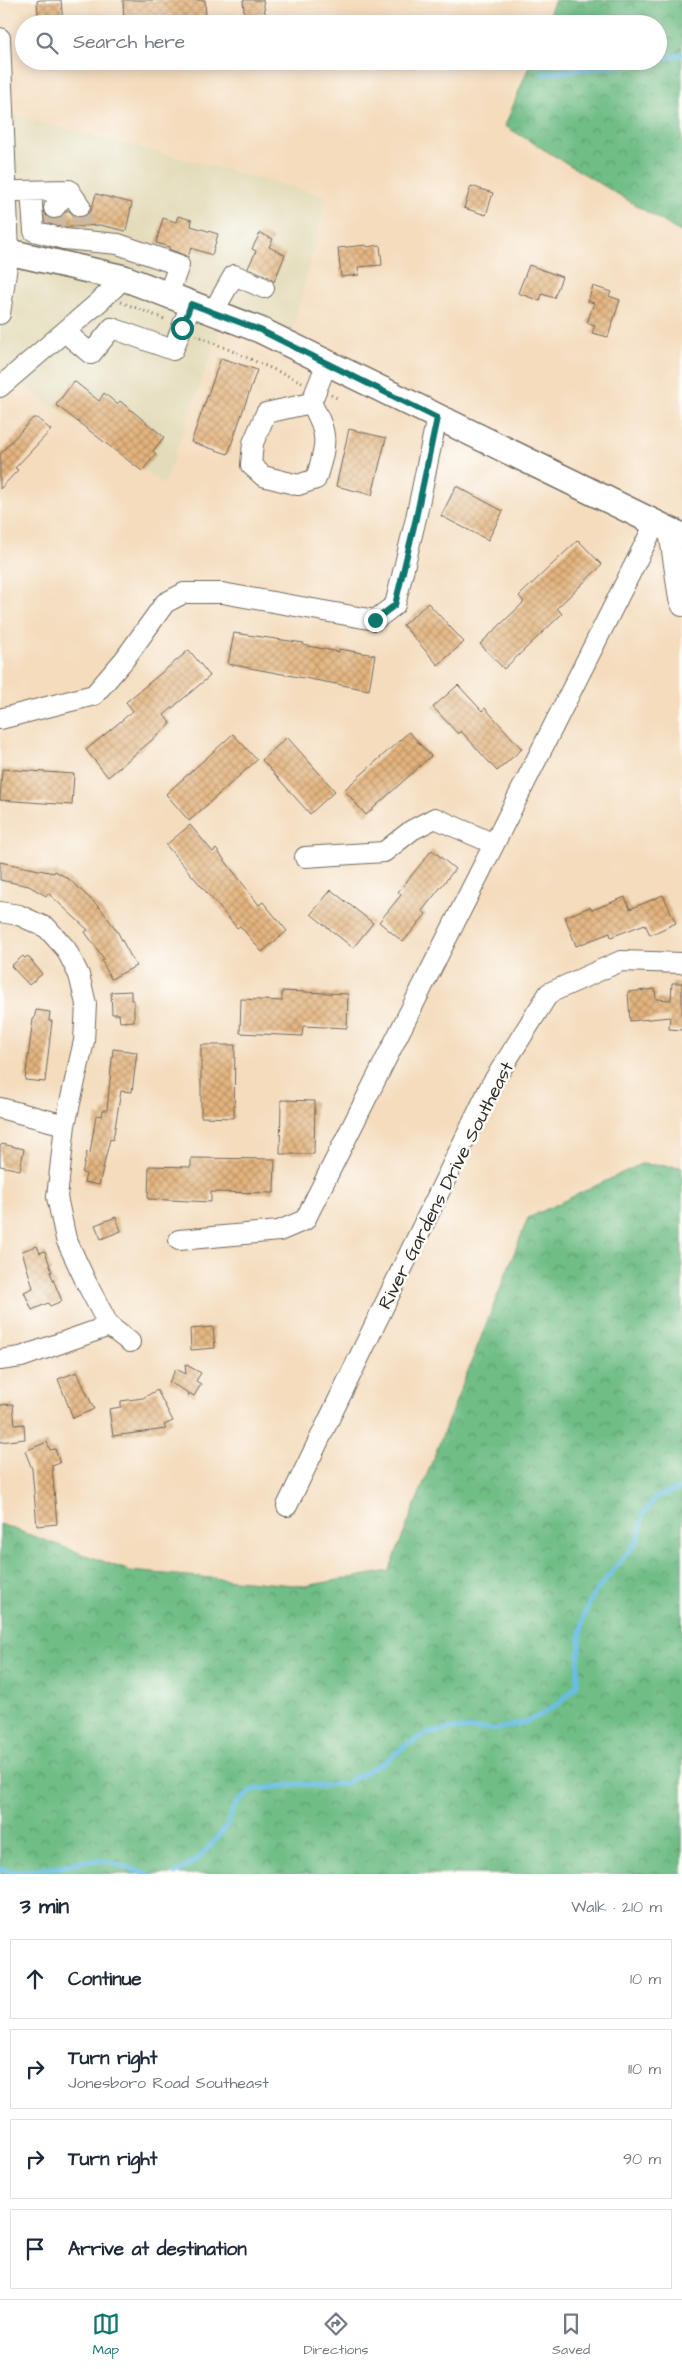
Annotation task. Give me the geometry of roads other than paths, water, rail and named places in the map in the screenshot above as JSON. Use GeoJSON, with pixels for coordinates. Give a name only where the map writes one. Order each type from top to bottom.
{"type":"FeatureCollection","features":[{"type":"Feature","properties":{"kind":"main road"},"geometry":{"type":"LineString","coordinates":[[4,251],[60,264],[120,289],[168,295],[260,330],[669,530]]}},
{"type":"Feature","properties":{"kind":"street"},"geometry":{"type":"LineString","coordinates":[[0,38],[6,191],[0,314]]}},
{"type":"Feature","properties":{"kind":"street"},"geometry":{"type":"LineString","coordinates":[[6,191],[69,190]]}},
{"type":"Feature","properties":{"kind":"street"},"geometry":{"type":"LineString","coordinates":[[69,190],[80,206]]}},
{"type":"Feature","properties":{"kind":"street"},"geometry":{"type":"LineString","coordinates":[[54,208],[69,190]]}},
{"type":"Feature","properties":{"kind":"street"},"geometry":{"type":"LineString","coordinates":[[31,191],[34,232],[118,244],[179,265],[168,295]]}},
{"type":"Feature","properties":{"kind":"street"},"geometry":{"type":"LineString","coordinates":[[60,235],[82,227]]}},
{"type":"Feature","properties":{"kind":"street"},"geometry":{"type":"LineString","coordinates":[[60,235],[60,264]]}},
{"type":"Feature","properties":{"kind":"street"},"geometry":{"type":"LineString","coordinates":[[64,332],[91,354],[112,328],[173,350],[202,308],[234,275],[264,288]]}},
{"type":"Feature","properties":{"kind":"street"},"geometry":{"type":"LineString","coordinates":[[0,387],[64,332],[120,289]]}},
{"type":"Feature","properties":{"kind":"street"},"geometry":{"type":"LineString","coordinates":[[314,396],[266,413],[253,443],[251,465],[263,476],[298,485],[316,479],[325,446],[322,423],[314,396],[327,362]]}},
{"type":"Feature","properties":{"kind":"street"},"geometry":{"type":"LineString","coordinates":[[0,719],[94,695],[124,660],[165,603],[184,593],[222,593],[375,620],[395,605],[437,418]]}},
{"type":"Feature","properties":{"kind":"street"},"geometry":{"type":"LineString","coordinates":[[669,530],[678,599],[682,606]]}},
{"type":"Feature","properties":{"kind":"street"},"geometry":{"type":"LineString","coordinates":[[179,1240],[279,1231],[304,1220],[494,844],[669,530]]}},
{"type":"Feature","properties":{"kind":"street"},"geometry":{"type":"LineString","coordinates":[[305,858],[384,852],[412,830],[436,818],[494,844]]}},
{"type":"Feature","properties":{"kind":"street"},"geometry":{"type":"LineString","coordinates":[[0,912],[18,915],[47,928],[66,950],[79,975],[86,1004],[84,1041],[65,1125],[57,1196],[66,1240],[109,1326],[130,1342]]}},
{"type":"Feature","properties":{"kind":"street","name":"River Gardens Drive Southeast"},"geometry":{"type":"LineString","coordinates":[[287,1506],[491,1085],[549,993],[621,961],[682,963]]}},
{"type":"Feature","properties":{"kind":"street"},"geometry":{"type":"LineString","coordinates":[[0,1108],[65,1125]]}},
{"type":"Feature","properties":{"kind":"street"},"geometry":{"type":"LineString","coordinates":[[0,1360],[21,1357],[109,1326]]}},
{"type":"Feature","properties":{"kind":"waterway"},"geometry":{"type":"LineString","coordinates":[[667,58],[682,54]]}},
{"type":"Feature","properties":{"kind":"waterway"},"geometry":{"type":"LineString","coordinates":[[543,74],[577,70]]}},
{"type":"Feature","properties":{"kind":"waterway"},"geometry":{"type":"LineString","coordinates":[[175,1874],[194,1862],[211,1845],[226,1827],[235,1805],[253,1790],[299,1784],[323,1786],[346,1783],[388,1760],[406,1745],[427,1734],[449,1729],[497,1729],[520,1724],[541,1715],[561,1702],[577,1685],[580,1638],[584,1615],[594,1594],[639,1539],[642,1516],[656,1497],[682,1488]]}},
{"type":"Feature","properties":{"kind":"waterway"},"geometry":{"type":"LineString","coordinates":[[0,1869],[13,1872],[60,1867],[83,1861],[106,1861],[147,1874]]}},
{"type":"Feature","properties":{"kind":"tunnel"},"geometry":{"type":"LineString","coordinates":[[80,206],[82,227]]}},
{"type":"Feature","properties":{"kind":"tunnel"},"geometry":{"type":"LineString","coordinates":[[54,208],[56,230]]}}]}
